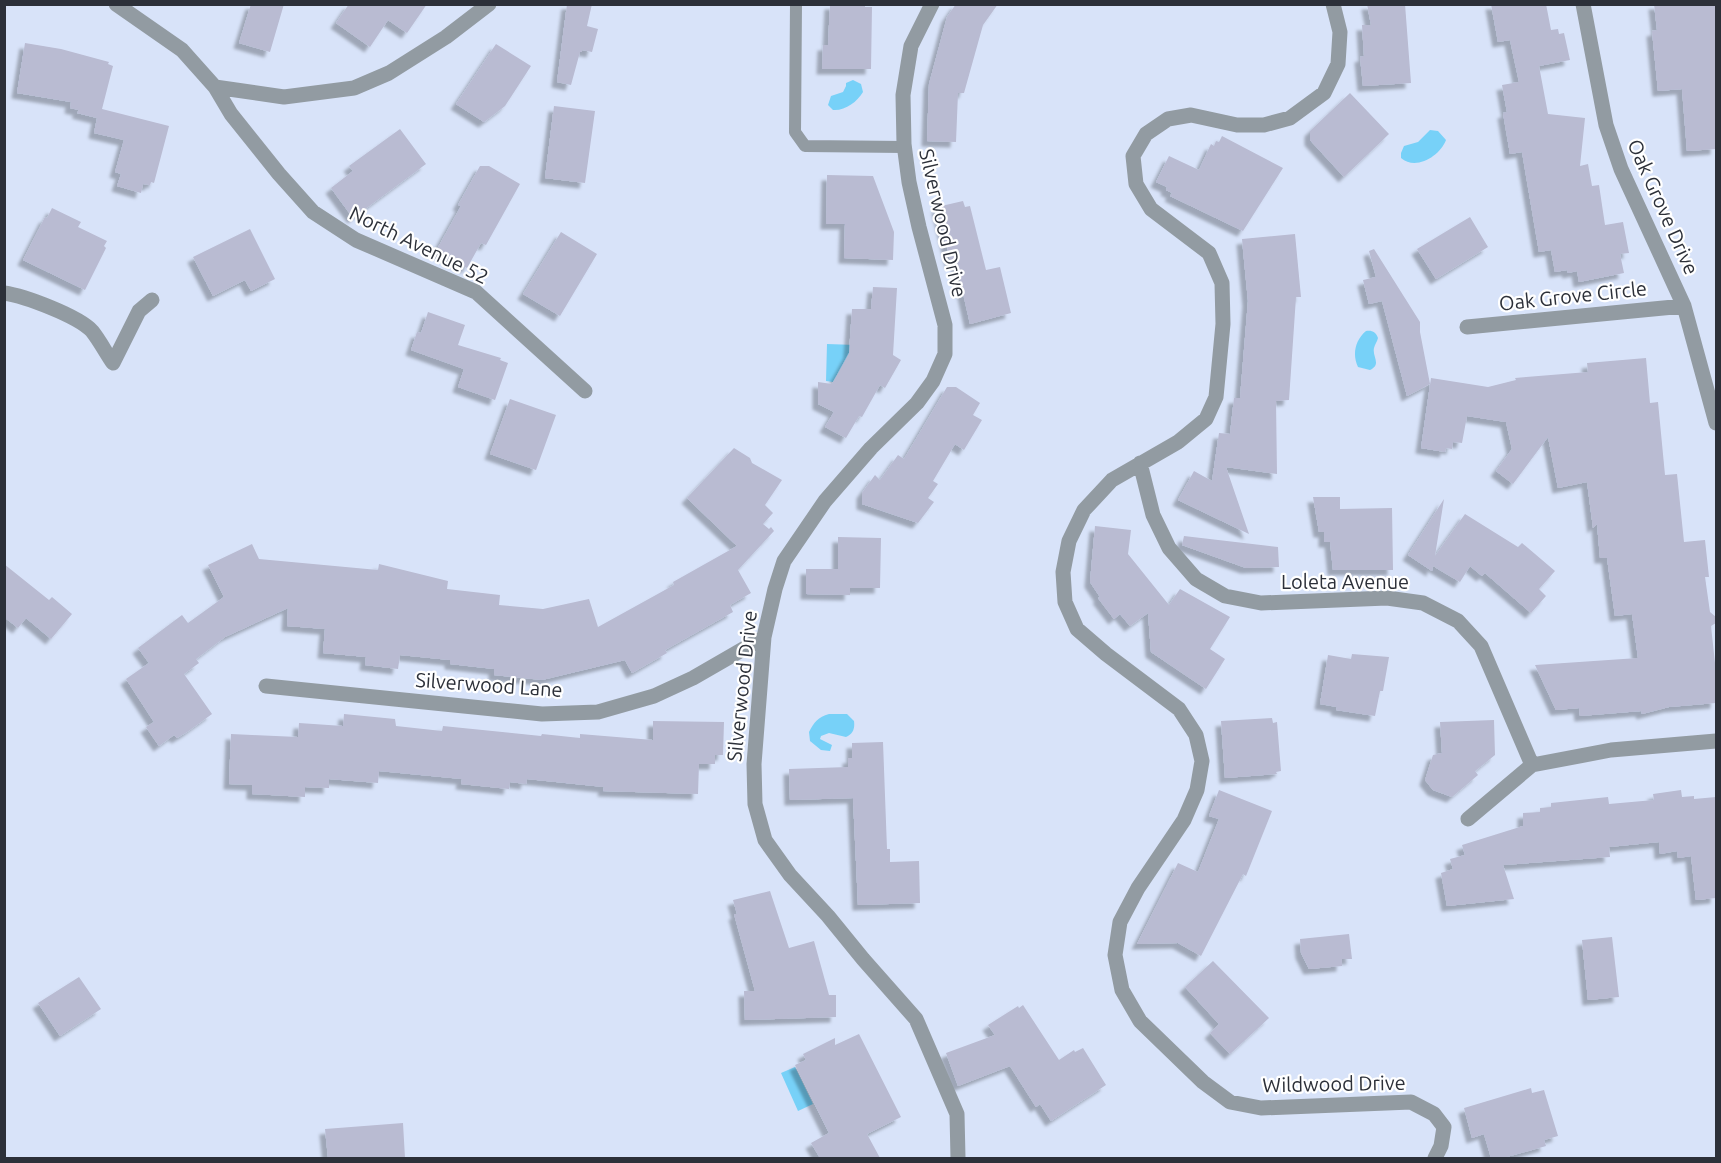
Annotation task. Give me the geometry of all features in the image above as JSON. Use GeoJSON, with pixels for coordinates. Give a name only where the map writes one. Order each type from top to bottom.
{"type":"FeatureCollection","features":[{"type":"Feature","properties":{"kind":"street","name":"North Avenue 52"},"geometry":{"type":"LineString","coordinates":[[116,4],[182,50],[215,87],[231,114],[279,174],[313,212],[356,240],[476,292],[585,391]]}},
{"type":"Feature","properties":{"kind":"street"},"geometry":{"type":"LineString","coordinates":[[215,87],[284,97],[354,88],[389,73],[446,37],[489,4]]}},
{"type":"Feature","properties":{"kind":"street","name":"Silverwood Drive"},"geometry":{"type":"LineString","coordinates":[[932,4],[911,46],[903,95],[904,147],[919,227],[945,325],[945,354],[933,381],[917,403],[871,448],[825,501],[784,561],[764,637],[754,764],[755,804],[765,840],[790,874],[916,1019],[957,1114],[958,1158]]}},
{"type":"Feature","properties":{"kind":"street","name":"Wildwood Drive"},"geometry":{"type":"LineString","coordinates":[[1333,4],[1340,32],[1338,64],[1324,93],[1290,118],[1264,125],[1237,125],[1191,116],[1168,119],[1146,134],[1133,156],[1136,184],[1151,209],[1183,231],[1209,254],[1222,283],[1223,324],[1216,397],[1206,419],[1178,442],[1112,480],[1084,510],[1069,541],[1063,572],[1065,602],[1077,629],[1179,709],[1196,735],[1202,761],[1197,790],[1184,820],[1138,888],[1120,922],[1115,955],[1122,990],[1140,1021],[1203,1082],[1230,1102],[1261,1108],[1411,1102],[1434,1114],[1444,1127],[1442,1146],[1435,1158]]}},
{"type":"Feature","properties":{"kind":"street","name":"Oak Grove Drive"},"geometry":{"type":"LineString","coordinates":[[1583,4],[1606,125],[1621,169],[1684,306],[1716,423]]}},
{"type":"Feature","properties":{"kind":"street"},"geometry":{"type":"LineString","coordinates":[[4,293],[13,294],[58,311],[91,330],[113,363],[139,311],[152,300]]}},
{"type":"Feature","properties":{"kind":"street","name":"Oak Grove Circle"},"geometry":{"type":"LineString","coordinates":[[1467,327],[1684,306]]}},
{"type":"Feature","properties":{"kind":"street","name":"Loleta Avenue"},"geometry":{"type":"LineString","coordinates":[[1140,463],[1153,516],[1169,548],[1196,579],[1225,596],[1261,603],[1387,598],[1423,603],[1458,621],[1481,646],[1532,765]]}},
{"type":"Feature","properties":{"kind":"street","name":"Silverwood Lane"},"geometry":{"type":"LineString","coordinates":[[266,686],[542,714],[598,712],[654,696],[693,678],[764,637]]}},
{"type":"Feature","properties":{"kind":"street"},"geometry":{"type":"LineString","coordinates":[[1468,819],[1532,765],[1611,750],[1716,741]]}},
{"type":"Feature","properties":{"kind":"lane"},"geometry":{"type":"LineString","coordinates":[[796,4],[795,132],[805,146],[904,147]]}},
{"type":"Feature","properties":{"kind":"water"},"geometry":{"type":"Polygon","coordinates":[[[853,80],[861,84],[863,92],[850,105],[833,110],[828,105],[831,96],[843,92],[846,83],[853,80]]]}},
{"type":"Feature","properties":{"kind":"water"},"geometry":{"type":"Polygon","coordinates":[[[1430,130],[1438,131],[1446,140],[1439,151],[1420,162],[1407,162],[1401,158],[1404,146],[1418,142],[1430,130]]]}},
{"type":"Feature","properties":{"kind":"water"},"geometry":{"type":"Polygon","coordinates":[[[1366,331],[1374,332],[1378,338],[1374,348],[1376,363],[1370,370],[1358,367],[1355,358],[1357,343],[1366,331]]]}},
{"type":"Feature","properties":{"kind":"water"},"geometry":{"type":"Polygon","coordinates":[[[827,344],[856,345],[833,382],[826,381],[827,344]]]}},
{"type":"Feature","properties":{"kind":"water"},"geometry":{"type":"Polygon","coordinates":[[[829,714],[847,714],[854,721],[852,733],[846,737],[829,733],[821,736],[820,739],[832,745],[830,751],[821,750],[810,741],[809,732],[817,720],[829,714]]]}},
{"type":"Feature","properties":{"kind":"water"},"geometry":{"type":"Polygon","coordinates":[[[795,1067],[813,1104],[798,1111],[781,1073],[795,1067]]]}},
{"type":"Feature","properties":{"kind":"building"},"geometry":{"type":"Polygon","coordinates":[[[251,4],[284,4],[270,52],[239,43],[251,4]]]}},
{"type":"Feature","properties":{"kind":"building"},"geometry":{"type":"Polygon","coordinates":[[[349,4],[427,4],[407,33],[388,20],[370,47],[336,23],[349,4]]]}},
{"type":"Feature","properties":{"kind":"building"},"geometry":{"type":"Polygon","coordinates":[[[567,4],[592,4],[587,26],[598,29],[592,52],[582,50],[580,52],[571,85],[557,82],[567,4]]]}},
{"type":"Feature","properties":{"kind":"building"},"geometry":{"type":"Polygon","coordinates":[[[830,4],[865,4],[865,7],[872,7],[871,69],[822,69],[823,45],[828,45],[830,4]]]}},
{"type":"Feature","properties":{"kind":"building"},"geometry":{"type":"Polygon","coordinates":[[[956,4],[998,4],[983,25],[964,93],[958,93],[956,142],[927,141],[929,84],[947,17],[956,4]]]}},
{"type":"Feature","properties":{"kind":"building"},"geometry":{"type":"Polygon","coordinates":[[[1367,4],[1405,4],[1411,83],[1363,86],[1360,57],[1364,56],[1362,25],[1371,25],[1367,4]]]}},
{"type":"Feature","properties":{"kind":"building"},"geometry":{"type":"Polygon","coordinates":[[[1491,4],[1546,4],[1551,30],[1558,29],[1559,34],[1564,33],[1570,60],[1539,66],[1548,114],[1585,118],[1580,166],[1588,164],[1592,186],[1599,185],[1605,225],[1623,222],[1629,253],[1620,254],[1624,273],[1579,282],[1577,271],[1555,272],[1551,250],[1539,252],[1522,152],[1510,154],[1503,113],[1507,112],[1502,85],[1519,82],[1510,40],[1498,42],[1491,4]]]}},
{"type":"Feature","properties":{"kind":"building"},"geometry":{"type":"Polygon","coordinates":[[[1654,4],[1715,4],[1716,149],[1687,151],[1682,89],[1658,91],[1652,31],[1657,30],[1654,4]]]}},
{"type":"Feature","properties":{"kind":"building"},"geometry":{"type":"Polygon","coordinates":[[[25,43],[61,49],[109,62],[108,64],[113,66],[102,109],[169,126],[154,183],[143,184],[141,193],[117,186],[121,174],[115,172],[124,140],[94,133],[97,118],[77,113],[79,110],[70,108],[71,102],[17,93],[25,43]]]}},
{"type":"Feature","properties":{"kind":"building"},"geometry":{"type":"Polygon","coordinates":[[[496,44],[531,66],[505,106],[484,122],[456,104],[496,44]]]}},
{"type":"Feature","properties":{"kind":"building"},"geometry":{"type":"Polygon","coordinates":[[[1350,93],[1389,134],[1344,177],[1310,140],[1310,131],[1350,93]]]}},
{"type":"Feature","properties":{"kind":"building"},"geometry":{"type":"Polygon","coordinates":[[[554,106],[595,111],[585,183],[545,178],[554,106]]]}},
{"type":"Feature","properties":{"kind":"building"},"geometry":{"type":"Polygon","coordinates":[[[400,129],[426,164],[353,218],[331,188],[353,171],[349,166],[400,129]]]}},
{"type":"Feature","properties":{"kind":"building"},"geometry":{"type":"Polygon","coordinates":[[[1222,136],[1283,168],[1243,231],[1170,196],[1172,193],[1166,190],[1167,187],[1156,182],[1169,156],[1199,170],[1211,144],[1214,146],[1222,136]]]}},
{"type":"Feature","properties":{"kind":"building"},"geometry":{"type":"Polygon","coordinates":[[[480,166],[489,166],[520,184],[486,245],[481,243],[467,268],[436,251],[480,166]]]}},
{"type":"Feature","properties":{"kind":"building"},"geometry":{"type":"Polygon","coordinates":[[[827,175],[873,176],[894,232],[893,260],[844,258],[845,224],[826,224],[827,175]]]}},
{"type":"Feature","properties":{"kind":"building"},"geometry":{"type":"Polygon","coordinates":[[[963,201],[965,207],[970,206],[986,270],[1000,267],[1011,313],[970,324],[956,262],[951,263],[937,207],[963,201]]]}},
{"type":"Feature","properties":{"kind":"building"},"geometry":{"type":"Polygon","coordinates":[[[52,208],[81,222],[78,227],[107,241],[104,246],[106,248],[85,290],[23,260],[52,208]]]}},
{"type":"Feature","properties":{"kind":"building"},"geometry":{"type":"Polygon","coordinates":[[[1470,217],[1488,247],[1436,279],[1417,249],[1470,217]]]}},
{"type":"Feature","properties":{"kind":"building"},"geometry":{"type":"Polygon","coordinates":[[[250,229],[275,279],[251,291],[245,280],[213,296],[193,257],[250,229]]]}},
{"type":"Feature","properties":{"kind":"building"},"geometry":{"type":"Polygon","coordinates":[[[561,232],[597,254],[560,316],[523,294],[561,232]]]}},
{"type":"Feature","properties":{"kind":"building"},"geometry":{"type":"Polygon","coordinates":[[[1295,234],[1301,297],[1296,297],[1289,400],[1276,401],[1277,474],[1226,467],[1249,534],[1178,500],[1194,471],[1212,481],[1219,433],[1230,434],[1234,398],[1240,398],[1248,301],[1242,239],[1295,234]]]}},
{"type":"Feature","properties":{"kind":"building"},"geometry":{"type":"Polygon","coordinates":[[[1374,249],[1420,322],[1430,384],[1407,396],[1382,301],[1369,304],[1363,280],[1376,277],[1369,251],[1374,249]]]}},
{"type":"Feature","properties":{"kind":"building"},"geometry":{"type":"Polygon","coordinates":[[[873,287],[897,288],[893,355],[901,360],[885,388],[880,385],[862,417],[859,416],[846,438],[825,427],[834,412],[818,404],[818,382],[832,384],[849,353],[852,309],[871,309],[873,287]]]}},
{"type":"Feature","properties":{"kind":"building"},"geometry":{"type":"Polygon","coordinates":[[[428,312],[465,325],[458,345],[501,358],[500,360],[508,363],[495,400],[458,387],[464,369],[411,350],[417,332],[421,333],[428,312]]]}},
{"type":"Feature","properties":{"kind":"building"},"geometry":{"type":"Polygon","coordinates":[[[1646,358],[1650,403],[1658,402],[1665,475],[1677,474],[1684,542],[1705,540],[1709,577],[1705,577],[1710,612],[1716,617],[1716,623],[1711,626],[1716,663],[1716,703],[1669,707],[1642,714],[1641,711],[1580,716],[1579,708],[1556,710],[1535,665],[1638,658],[1632,614],[1615,616],[1607,558],[1600,558],[1597,524],[1593,528],[1587,482],[1558,488],[1548,437],[1513,484],[1496,471],[1512,449],[1506,422],[1467,416],[1462,443],[1453,442],[1452,449],[1446,448],[1445,452],[1421,448],[1431,378],[1488,387],[1516,380],[1515,378],[1588,372],[1587,363],[1646,358]]]}},
{"type":"Feature","properties":{"kind":"building"},"geometry":{"type":"Polygon","coordinates":[[[947,387],[956,387],[980,403],[973,415],[982,420],[964,450],[955,444],[933,481],[938,484],[928,498],[934,502],[918,523],[862,504],[862,493],[875,475],[880,480],[898,455],[904,459],[947,387]]]}},
{"type":"Feature","properties":{"kind":"building"},"geometry":{"type":"Polygon","coordinates":[[[510,399],[556,415],[536,470],[490,454],[510,399]]]}},
{"type":"Feature","properties":{"kind":"building"},"geometry":{"type":"Polygon","coordinates":[[[734,448],[750,458],[752,463],[782,480],[765,505],[773,513],[763,524],[774,531],[738,570],[751,593],[730,605],[733,612],[665,650],[667,653],[632,673],[625,660],[542,680],[494,675],[494,669],[450,664],[450,660],[400,655],[398,669],[365,665],[366,657],[323,653],[325,629],[287,626],[288,608],[225,637],[196,659],[199,663],[184,674],[212,714],[187,732],[177,738],[174,735],[159,746],[146,727],[154,722],[126,679],[149,663],[138,648],[182,615],[188,623],[224,597],[208,565],[252,544],[259,559],[378,570],[379,564],[448,581],[447,589],[500,595],[499,605],[543,609],[589,599],[598,627],[674,585],[673,582],[737,546],[687,498],[734,448]]]}},
{"type":"Feature","properties":{"kind":"building"},"geometry":{"type":"Polygon","coordinates":[[[1313,497],[1340,497],[1340,509],[1392,508],[1393,570],[1333,570],[1330,542],[1324,542],[1324,532],[1319,532],[1313,497]]]}},
{"type":"Feature","properties":{"kind":"building"},"geometry":{"type":"Polygon","coordinates":[[[1444,499],[1435,556],[1465,514],[1518,547],[1522,543],[1555,571],[1539,589],[1546,596],[1531,613],[1485,573],[1482,576],[1470,566],[1460,582],[1433,566],[1432,571],[1408,555],[1444,499]]]}},
{"type":"Feature","properties":{"kind":"building"},"geometry":{"type":"Polygon","coordinates":[[[1095,526],[1131,530],[1128,554],[1169,605],[1180,589],[1230,617],[1210,649],[1225,659],[1206,689],[1151,652],[1148,613],[1130,626],[1120,614],[1114,619],[1098,598],[1100,597],[1090,582],[1095,526]]]}},
{"type":"Feature","properties":{"kind":"building"},"geometry":{"type":"Polygon","coordinates":[[[1184,536],[1278,547],[1279,567],[1246,568],[1182,545],[1184,536]]]}},
{"type":"Feature","properties":{"kind":"building"},"geometry":{"type":"Polygon","coordinates":[[[838,537],[881,538],[880,588],[850,588],[850,595],[806,594],[806,569],[838,569],[838,537]]]}},
{"type":"Feature","properties":{"kind":"building"},"geometry":{"type":"Polygon","coordinates":[[[4,564],[49,600],[52,597],[72,614],[51,639],[26,618],[18,628],[4,617],[4,564]]]}},
{"type":"Feature","properties":{"kind":"building"},"geometry":{"type":"Polygon","coordinates":[[[1352,654],[1389,657],[1383,691],[1380,691],[1375,716],[1336,710],[1337,707],[1320,704],[1328,655],[1351,659],[1352,654]]]}},
{"type":"Feature","properties":{"kind":"building"},"geometry":{"type":"Polygon","coordinates":[[[344,714],[395,719],[396,726],[442,731],[443,726],[541,736],[542,734],[580,738],[580,734],[653,740],[653,721],[724,722],[723,755],[715,755],[715,764],[699,764],[698,794],[603,791],[604,787],[527,779],[526,784],[510,782],[509,789],[461,784],[462,779],[379,771],[378,783],[329,779],[329,788],[305,787],[305,797],[252,794],[252,785],[229,784],[231,734],[298,737],[299,723],[343,726],[344,714]]]}},
{"type":"Feature","properties":{"kind":"building"},"geometry":{"type":"Polygon","coordinates":[[[1272,718],[1273,723],[1277,722],[1281,771],[1276,772],[1277,774],[1225,778],[1221,721],[1272,718]]]}},
{"type":"Feature","properties":{"kind":"building"},"geometry":{"type":"Polygon","coordinates":[[[1494,720],[1495,755],[1475,771],[1478,775],[1452,797],[1433,790],[1425,780],[1433,755],[1442,753],[1440,722],[1494,720]]]}},
{"type":"Feature","properties":{"kind":"building"},"geometry":{"type":"Polygon","coordinates":[[[883,742],[887,849],[890,849],[890,862],[919,861],[920,903],[858,905],[853,798],[790,800],[789,769],[848,767],[848,758],[852,758],[852,743],[883,742]]]}},
{"type":"Feature","properties":{"kind":"building"},"geometry":{"type":"Polygon","coordinates":[[[1219,790],[1272,811],[1246,876],[1243,874],[1201,956],[1178,943],[1137,944],[1178,863],[1198,872],[1219,819],[1209,816],[1219,790]]]}},
{"type":"Feature","properties":{"kind":"building"},"geometry":{"type":"Polygon","coordinates":[[[1681,790],[1682,797],[1694,796],[1694,799],[1716,797],[1716,898],[1696,900],[1691,856],[1678,858],[1677,851],[1660,854],[1659,842],[1609,847],[1610,857],[1503,865],[1514,899],[1447,906],[1441,873],[1453,869],[1450,859],[1465,855],[1462,845],[1523,826],[1523,813],[1540,812],[1540,808],[1551,807],[1551,803],[1608,797],[1609,804],[1654,800],[1653,794],[1681,790]]]}},
{"type":"Feature","properties":{"kind":"building"},"geometry":{"type":"Polygon","coordinates":[[[770,891],[789,948],[814,941],[829,995],[836,995],[836,1017],[745,1020],[744,991],[755,991],[734,914],[737,914],[733,900],[770,891]]]}},
{"type":"Feature","properties":{"kind":"building"},"geometry":{"type":"Polygon","coordinates":[[[1349,934],[1352,959],[1342,959],[1342,966],[1309,969],[1301,953],[1300,939],[1349,934]]]}},
{"type":"Feature","properties":{"kind":"building"},"geometry":{"type":"Polygon","coordinates":[[[1612,937],[1619,997],[1588,1000],[1582,940],[1612,937]]]}},
{"type":"Feature","properties":{"kind":"building"},"geometry":{"type":"Polygon","coordinates":[[[1213,961],[1269,1018],[1230,1054],[1210,1033],[1219,1024],[1185,987],[1213,961]]]}},
{"type":"Feature","properties":{"kind":"building"},"geometry":{"type":"Polygon","coordinates":[[[79,977],[101,1009],[60,1036],[38,1003],[79,977]]]}},
{"type":"Feature","properties":{"kind":"building"},"geometry":{"type":"Polygon","coordinates":[[[1023,1005],[1059,1060],[1074,1050],[1075,1052],[1083,1048],[1106,1085],[1051,1121],[1040,1104],[1036,1107],[1010,1066],[958,1086],[946,1053],[995,1035],[988,1025],[1023,1005]]]}},
{"type":"Feature","properties":{"kind":"building"},"geometry":{"type":"Polygon","coordinates":[[[859,1034],[901,1117],[867,1134],[880,1158],[820,1158],[811,1143],[829,1133],[795,1065],[806,1060],[803,1054],[835,1038],[835,1045],[859,1034]]]}},
{"type":"Feature","properties":{"kind":"building"},"geometry":{"type":"Polygon","coordinates":[[[1531,1088],[1532,1093],[1544,1090],[1558,1136],[1544,1140],[1546,1146],[1503,1158],[1491,1158],[1484,1134],[1472,1138],[1464,1108],[1531,1088]]]}},
{"type":"Feature","properties":{"kind":"building"},"geometry":{"type":"Polygon","coordinates":[[[403,1123],[405,1158],[328,1158],[325,1129],[403,1123]]]}}]}
